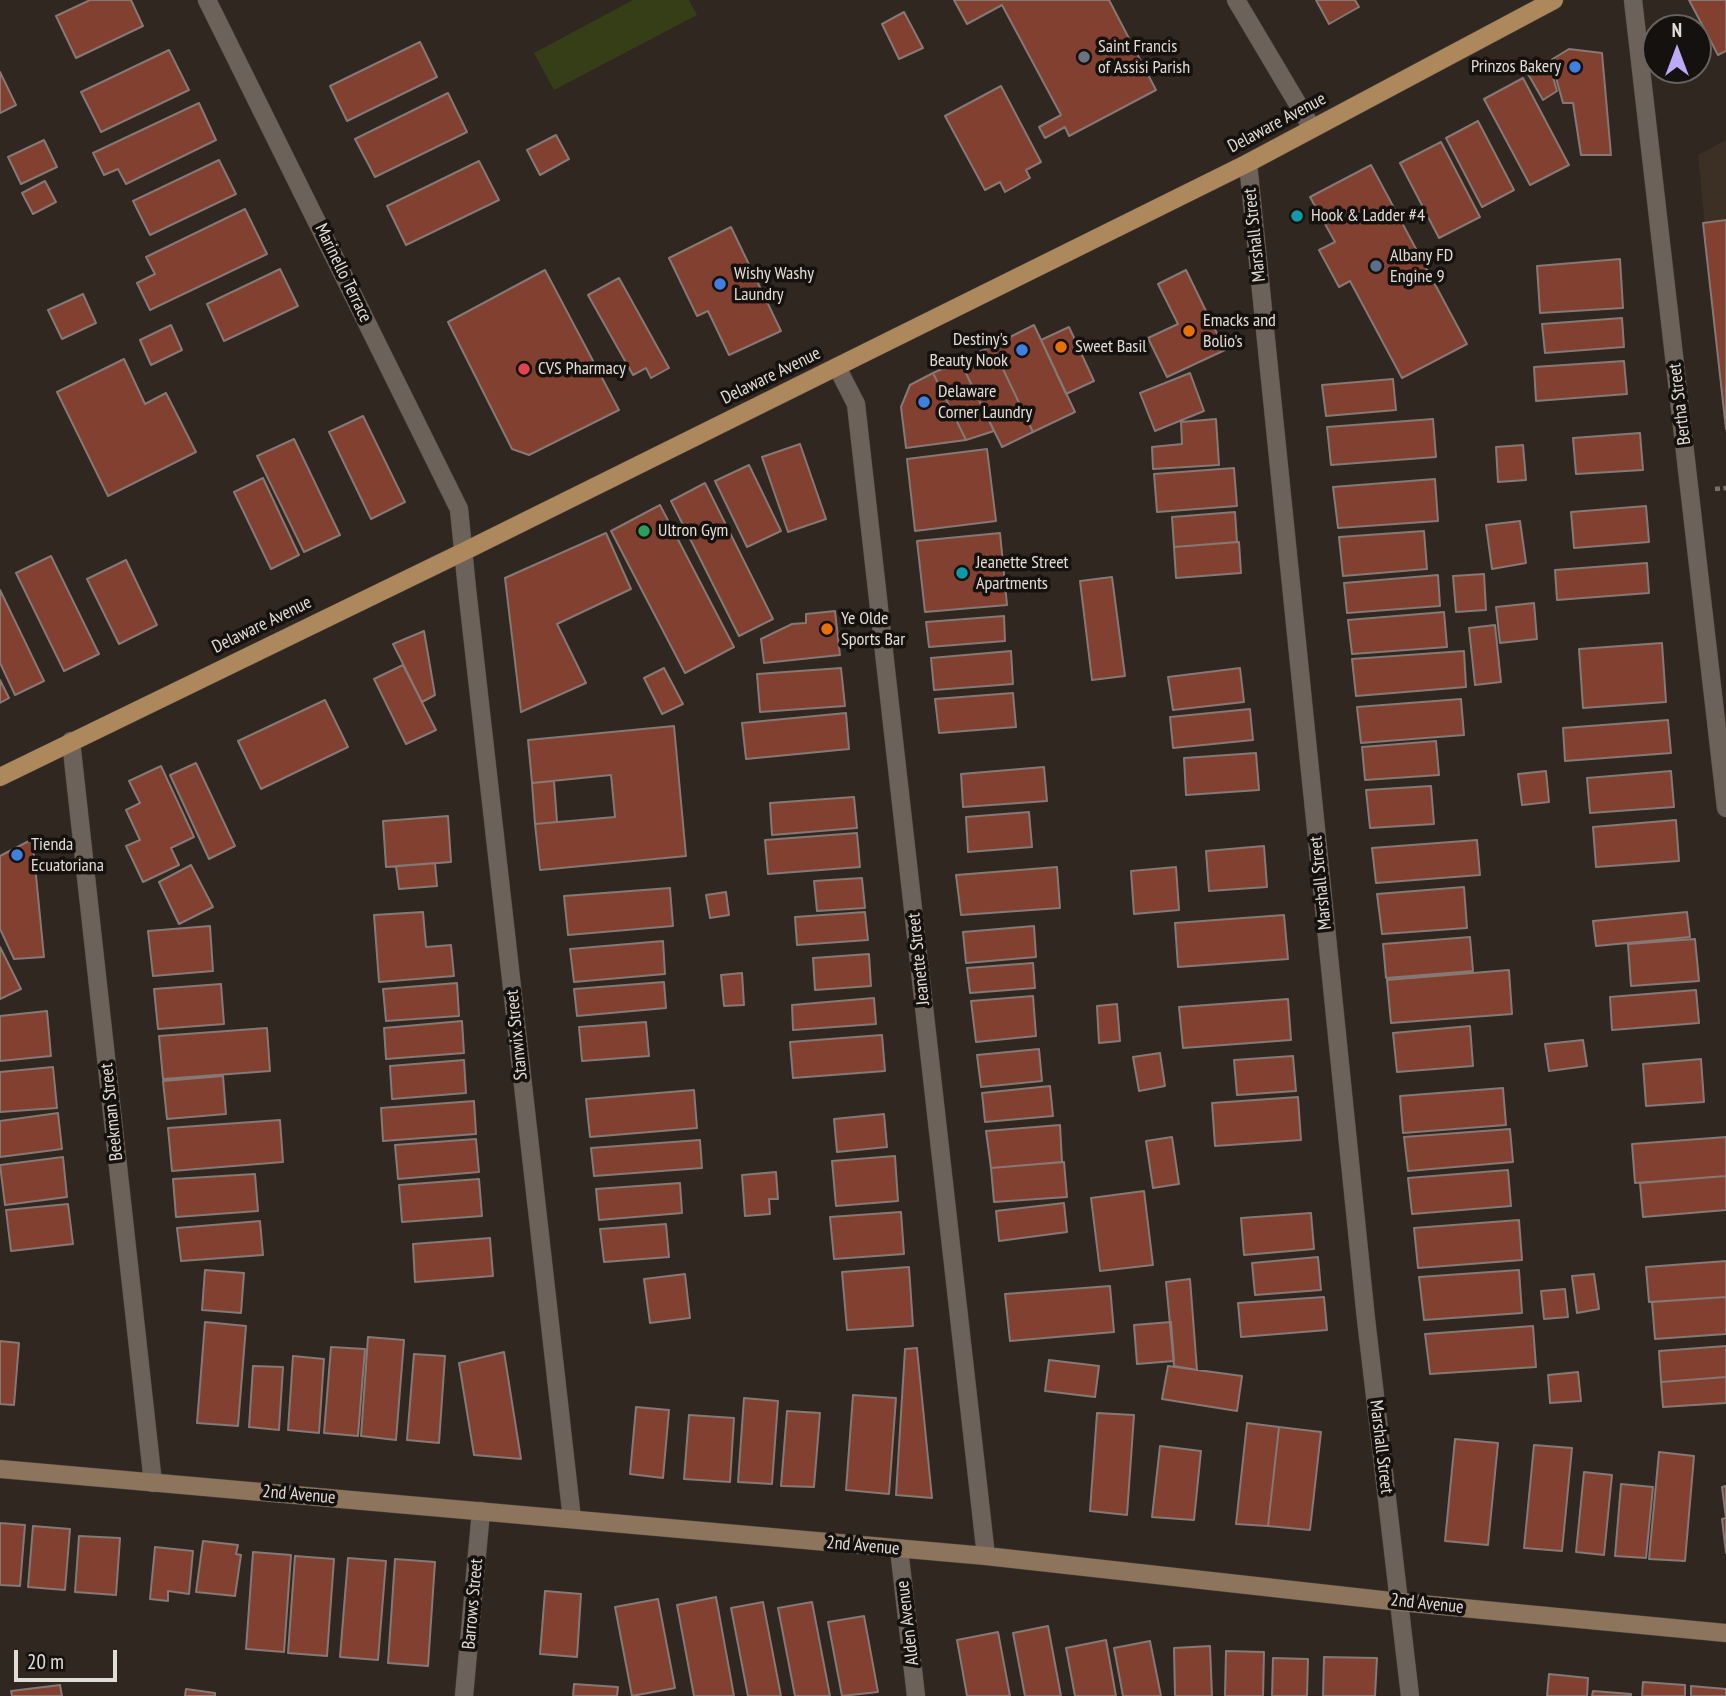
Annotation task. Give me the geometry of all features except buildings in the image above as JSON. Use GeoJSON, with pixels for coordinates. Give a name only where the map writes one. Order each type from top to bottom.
{"type":"FeatureCollection","features":[{"type":"Feature","properties":{"kind":"main road","name":"Delaware Avenue"},"geometry":{"type":"LineString","coordinates":[[0,777],[1248,163],[1554,0]]}},
{"type":"Feature","properties":{"kind":"street","name":"Marinello Terrace"},"geometry":{"type":"LineString","coordinates":[[207,0],[459,509],[464,551]]}},
{"type":"Feature","properties":{"kind":"street"},"geometry":{"type":"LineString","coordinates":[[1236,0],[1312,128]]}},
{"type":"Feature","properties":{"kind":"street","name":"Bertha Street"},"geometry":{"type":"LineString","coordinates":[[1633,0],[1726,808]]}},
{"type":"Feature","properties":{"kind":"street","name":"Marshall Street"},"geometry":{"type":"LineString","coordinates":[[1248,163],[1366,1319],[1410,1696]]}},
{"type":"Feature","properties":{"kind":"street","name":"Jeanette Street"},"geometry":{"type":"LineString","coordinates":[[836,367],[856,404],[986,1556]]}},
{"type":"Feature","properties":{"kind":"street","name":"Stanwix Street"},"geometry":{"type":"LineString","coordinates":[[464,551],[572,1519]]}},
{"type":"Feature","properties":{"kind":"street","name":"Beekman Street"},"geometry":{"type":"LineString","coordinates":[[71,741],[153,1483]]}},
{"type":"Feature","properties":{"kind":"street","name":"2nd Avenue"},"geometry":{"type":"LineString","coordinates":[[0,1469],[986,1556],[1400,1602],[1726,1633]]}},
{"type":"Feature","properties":{"kind":"street","name":"Barrows Street"},"geometry":{"type":"LineString","coordinates":[[464,1696],[481,1511]]}},
{"type":"Feature","properties":{"kind":"street","name":"Alden Avenue"},"geometry":{"type":"LineString","coordinates":[[899,1549],[916,1696]]}},
{"type":"Feature","properties":{"kind":"shaded area"},"geometry":{"type":"Polygon","coordinates":[[[1726,140],[1726,443],[1698,155],[1726,140]]]}},
{"type":"Feature","properties":{"kind":"green space"},"geometry":{"type":"Polygon","coordinates":[[[633,0],[689,0],[697,15],[554,90],[534,53],[633,0]]]}},
{"type":"Feature","properties":{"kind":"place","name":"Saint Francis of Assisi Parish"},"geometry":{"type":"Point","coordinates":[1084,57]}},
{"type":"Feature","properties":{"kind":"place","name":"Prinzos Bakery"},"geometry":{"type":"Point","coordinates":[1575,67]}},
{"type":"Feature","properties":{"kind":"place","name":"Hook & Ladder #4"},"geometry":{"type":"Point","coordinates":[1297,216]}},
{"type":"Feature","properties":{"kind":"place","name":"Albany FD Engine 9"},"geometry":{"type":"Point","coordinates":[1376,266]}},
{"type":"Feature","properties":{"kind":"place","name":"Wishy Washy Laundry"},"geometry":{"type":"Point","coordinates":[720,284]}},
{"type":"Feature","properties":{"kind":"place","name":"Emacks and Bolio's"},"geometry":{"type":"Point","coordinates":[1189,331]}},
{"type":"Feature","properties":{"kind":"place","name":"Sweet Basil"},"geometry":{"type":"Point","coordinates":[1061,347]}},
{"type":"Feature","properties":{"kind":"place","name":"Destiny's Beauty Nook"},"geometry":{"type":"Point","coordinates":[1022,350]}},
{"type":"Feature","properties":{"kind":"place","name":"CVS Pharmacy"},"geometry":{"type":"Point","coordinates":[524,369]}},
{"type":"Feature","properties":{"kind":"place","name":"Delaware Corner Laundry"},"geometry":{"type":"Point","coordinates":[924,402]}},
{"type":"Feature","properties":{"kind":"place","name":"Ultron Gym"},"geometry":{"type":"Point","coordinates":[644,531]}},
{"type":"Feature","properties":{"kind":"place","name":"Jeanette Street Apartments"},"geometry":{"type":"Point","coordinates":[962,573]}},
{"type":"Feature","properties":{"kind":"place","name":"Ye Olde Sports Bar"},"geometry":{"type":"Point","coordinates":[827,629]}},
{"type":"Feature","properties":{"kind":"place","name":"Tienda Ecuatoriana"},"geometry":{"type":"Point","coordinates":[17,855]}}]}
